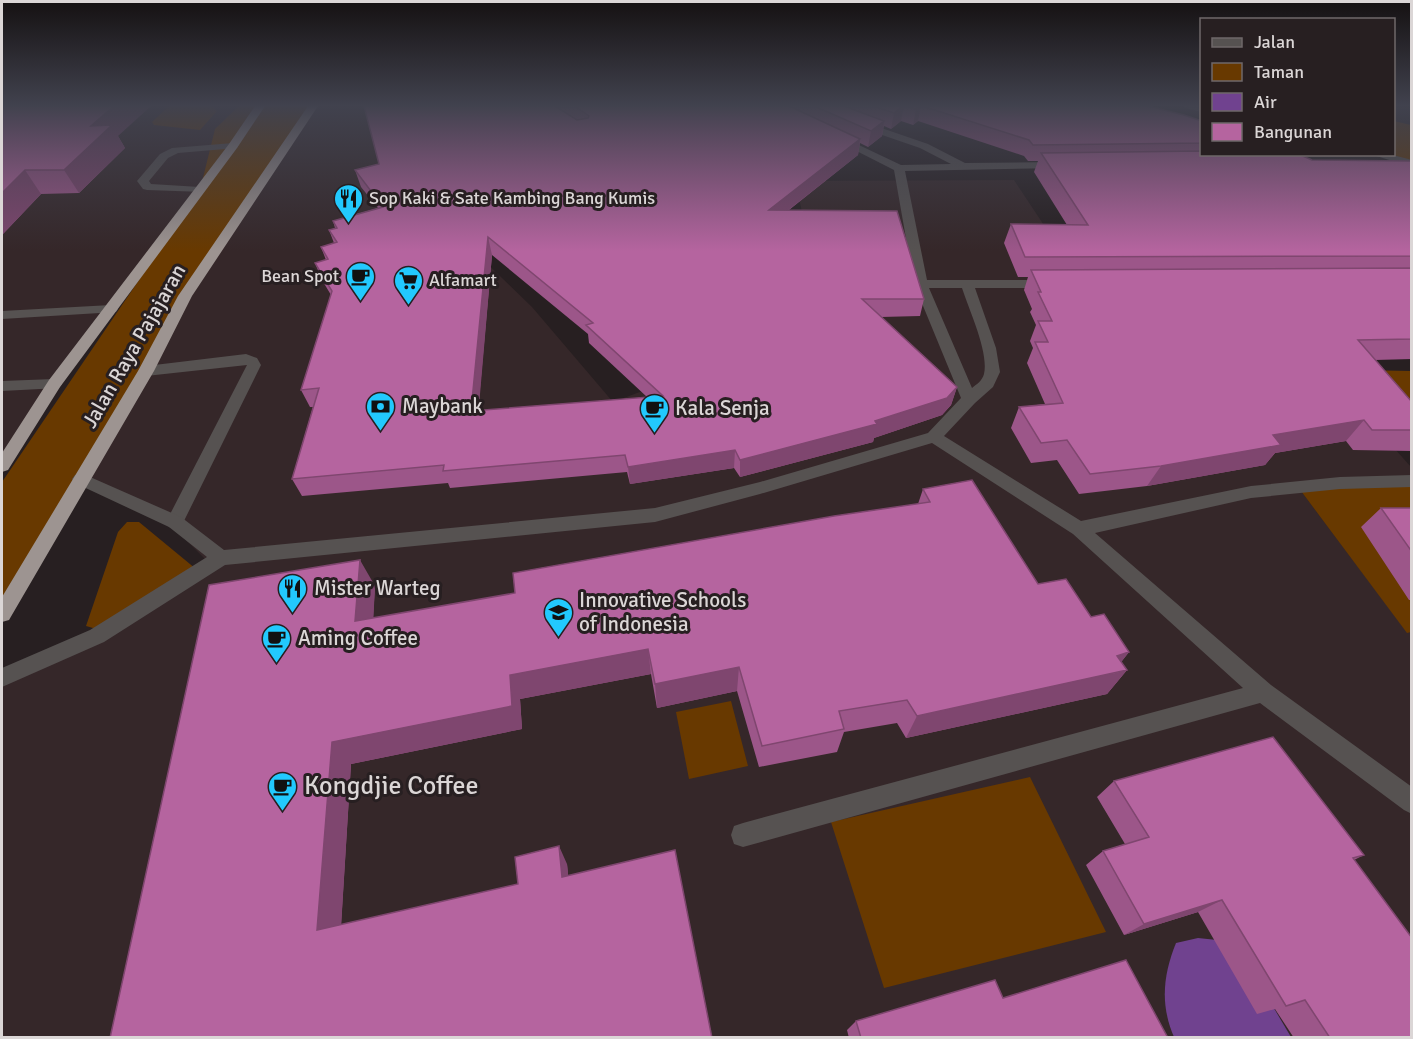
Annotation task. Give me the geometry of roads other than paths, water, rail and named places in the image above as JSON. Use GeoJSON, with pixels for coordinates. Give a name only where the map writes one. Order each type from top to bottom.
{"type":"FeatureCollection","features":[{"type":"Feature","properties":{"kind":"highway","name":"Jalan Raya Pajajaran"},"geometry":{"type":"LineString","coordinates":[[2,466],[54,384],[227,154]]}},
{"type":"Feature","properties":{"kind":"highway","name":"Jalan Raya Pajajaran"},"geometry":{"type":"LineString","coordinates":[[2,614],[146,371],[185,296],[280,154]]}},
{"type":"Feature","properties":{"kind":"street"},"geometry":{"type":"LineString","coordinates":[[167,154],[143,181],[147,187],[200,190]]}},
{"type":"Feature","properties":{"kind":"street"},"geometry":{"type":"LineString","coordinates":[[871,154],[899,168],[1067,165]]}},
{"type":"Feature","properties":{"kind":"street"},"geometry":{"type":"LineString","coordinates":[[941,154],[964,166]]}},
{"type":"Feature","properties":{"kind":"street"},"geometry":{"type":"LineString","coordinates":[[1372,158],[1407,163]]}},
{"type":"Feature","properties":{"kind":"street"},"geometry":{"type":"LineString","coordinates":[[899,168],[921,284],[969,399]]}},
{"type":"Feature","properties":{"kind":"street"},"geometry":{"type":"LineString","coordinates":[[921,284],[1060,284]]}},
{"type":"Feature","properties":{"kind":"street"},"geometry":{"type":"LineString","coordinates":[[2,678],[97,636],[221,558],[654,514],[796,479],[934,437],[969,399],[988,383],[992,372],[989,348],[967,284]]}},
{"type":"Feature","properties":{"kind":"street"},"geometry":{"type":"LineString","coordinates":[[2,315],[111,309]]}},
{"type":"Feature","properties":{"kind":"street"},"geometry":{"type":"LineString","coordinates":[[146,371],[246,359],[252,361],[254,365],[176,522]]}},
{"type":"Feature","properties":{"kind":"street"},"geometry":{"type":"LineString","coordinates":[[2,386],[54,384]]}},
{"type":"Feature","properties":{"kind":"street"},"geometry":{"type":"LineString","coordinates":[[934,437],[1079,529],[1263,692],[1412,802]]}},
{"type":"Feature","properties":{"kind":"street"},"geometry":{"type":"LineString","coordinates":[[81,479],[176,522],[221,558]]}},
{"type":"Feature","properties":{"kind":"street"},"geometry":{"type":"LineString","coordinates":[[1079,529],[1251,492],[1340,483],[1412,481]]}},
{"type":"Feature","properties":{"kind":"street"},"geometry":{"type":"LineString","coordinates":[[743,835],[1263,692]]}},
{"type":"Feature","properties":{"kind":"water"},"geometry":{"type":"Polygon","coordinates":[[[1198,938],[1217,940],[1256,978],[1291,1037],[1174,1037],[1165,1002],[1168,967],[1176,943],[1198,938]]]}},
{"type":"Feature","properties":{"kind":"place","name":"Sop Kaki & Sate Kambing Bang Kumis"},"geometry":{"type":"Point","coordinates":[348,224]}},
{"type":"Feature","properties":{"kind":"place","name":"Bean Spot"},"geometry":{"type":"Point","coordinates":[360,302]}},
{"type":"Feature","properties":{"kind":"place","name":"Alfamart"},"geometry":{"type":"Point","coordinates":[408,306]}},
{"type":"Feature","properties":{"kind":"place","name":"Maybank"},"geometry":{"type":"Point","coordinates":[381,432]}},
{"type":"Feature","properties":{"kind":"place","name":"Kala Senja"},"geometry":{"type":"Point","coordinates":[654,434]}},
{"type":"Feature","properties":{"kind":"place","name":"Mister Warteg"},"geometry":{"type":"Point","coordinates":[293,614]}},
{"type":"Feature","properties":{"kind":"place","name":"Innovative Schools of Indonesia"},"geometry":{"type":"Point","coordinates":[558,638]}},
{"type":"Feature","properties":{"kind":"place","name":"Aming Coffee"},"geometry":{"type":"Point","coordinates":[277,664]}},
{"type":"Feature","properties":{"kind":"place","name":"Kongdjie Coffee"},"geometry":{"type":"Point","coordinates":[283,812]}}]}
